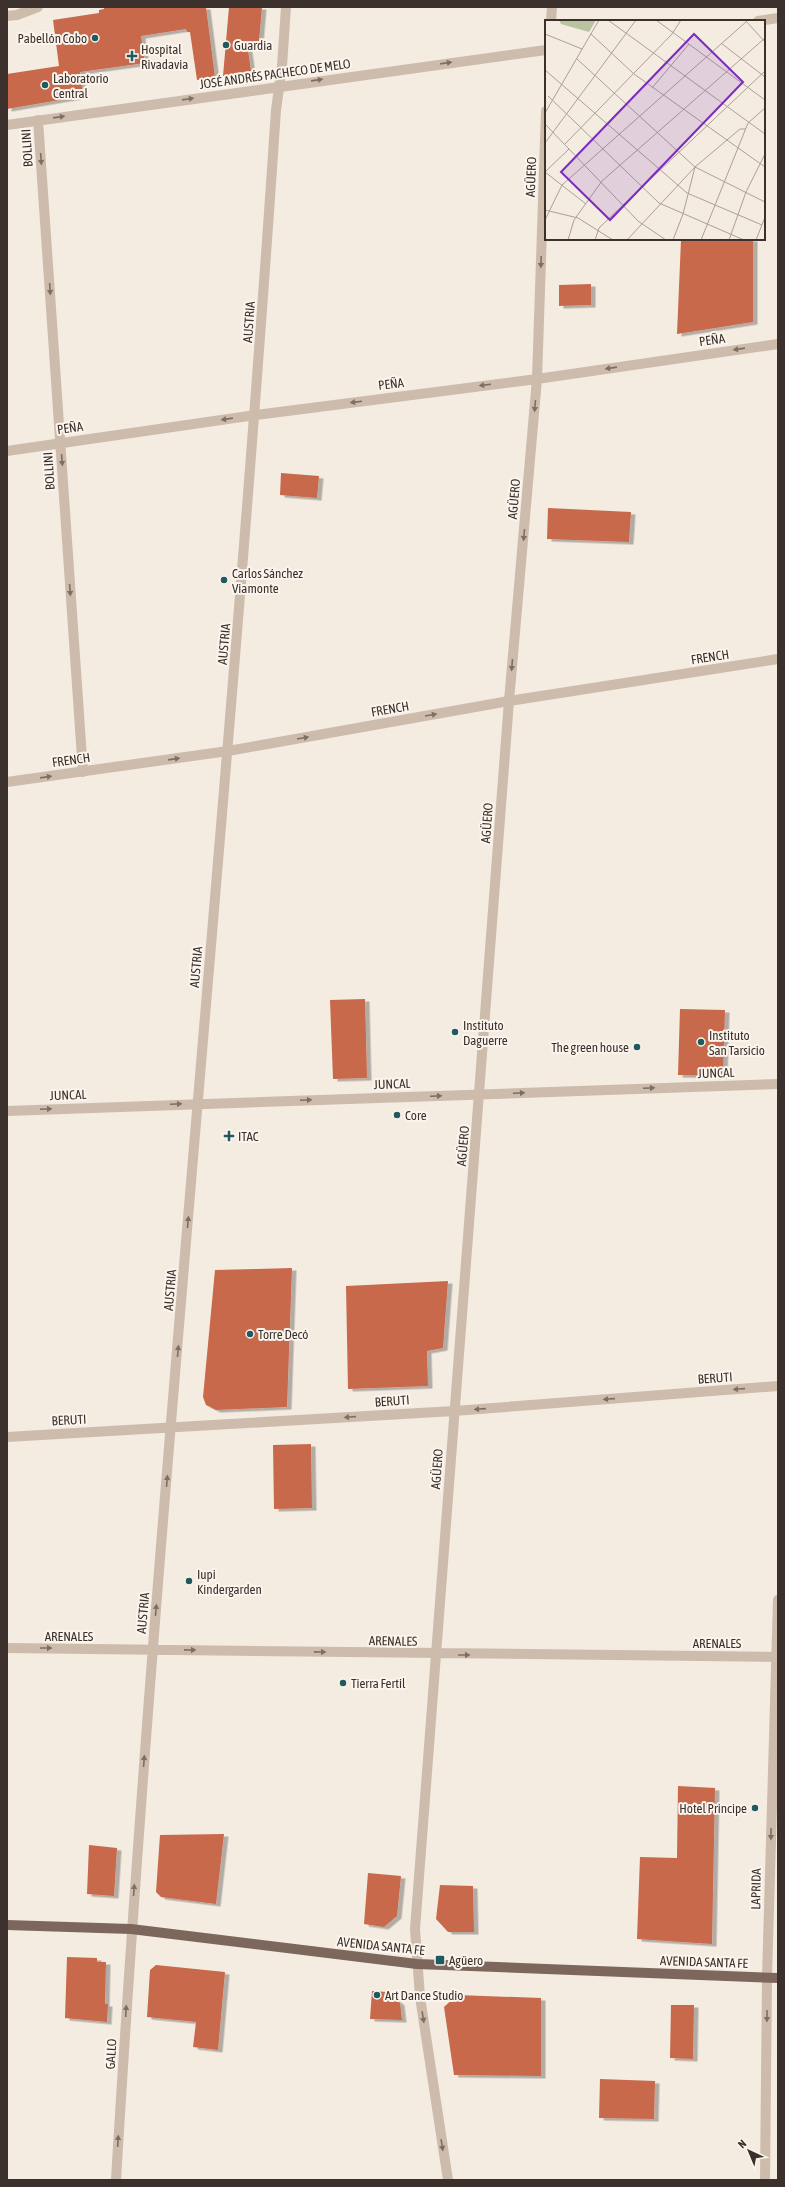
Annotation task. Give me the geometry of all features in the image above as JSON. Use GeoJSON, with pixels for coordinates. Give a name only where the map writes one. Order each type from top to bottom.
{"type":"FeatureCollection","features":[{"type":"Feature","properties":{"kind":"main road","name":"AVENIDA SANTA FE"},"geometry":{"type":"LineString","coordinates":[[7,1925],[131,1929],[417,1964],[778,1978]]}},
{"type":"Feature","properties":{"kind":"street"},"geometry":{"type":"LineString","coordinates":[[7,16],[17,15],[38,7]]}},
{"type":"Feature","properties":{"kind":"street","name":"AUSTRIA"},"geometry":{"type":"LineString","coordinates":[[131,1929],[256,415],[286,7]]}},
{"type":"Feature","properties":{"kind":"street"},"geometry":{"type":"LineString","coordinates":[[551,20],[552,7]]}},
{"type":"Feature","properties":{"kind":"street"},"geometry":{"type":"LineString","coordinates":[[765,20],[778,18]]}},
{"type":"Feature","properties":{"kind":"street","name":"JOSÉ ANDRÉS PACHECO DE MELO"},"geometry":{"type":"LineString","coordinates":[[7,125],[545,50]]}},
{"type":"Feature","properties":{"kind":"street","name":"BOLLINI"},"geometry":{"type":"LineString","coordinates":[[38,120],[83,772]]}},
{"type":"Feature","properties":{"kind":"street","name":"AGÜERO"},"geometry":{"type":"LineString","coordinates":[[448,2180],[420,1997],[415,1929],[509,701],[537,378],[545,141]]}},
{"type":"Feature","properties":{"kind":"street","name":"PEÑA"},"geometry":{"type":"LineString","coordinates":[[7,451],[256,415],[537,378],[778,344]]}},
{"type":"Feature","properties":{"kind":"street","name":"FRENCH"},"geometry":{"type":"LineString","coordinates":[[7,782],[228,751],[509,701],[778,659]]}},
{"type":"Feature","properties":{"kind":"street","name":"JUNCAL"},"geometry":{"type":"LineString","coordinates":[[7,1110],[778,1084]]}},
{"type":"Feature","properties":{"kind":"street","name":"BERUTI"},"geometry":{"type":"LineString","coordinates":[[7,1437],[454,1411],[778,1386]]}},
{"type":"Feature","properties":{"kind":"street","name":"LAPRIDA"},"geometry":{"type":"LineString","coordinates":[[765,2180],[767,1977],[778,1600]]}},
{"type":"Feature","properties":{"kind":"street","name":"ARENALES"},"geometry":{"type":"LineString","coordinates":[[7,1648],[777,1657]]}},
{"type":"Feature","properties":{"kind":"street","name":"GALLO"},"geometry":{"type":"LineString","coordinates":[[116,2180],[131,1929]]}},
{"type":"Feature","properties":{"kind":"building"},"geometry":{"type":"Polygon","coordinates":[[[104,7],[206,7],[215,77],[197,80],[190,32],[187,32],[186,29],[141,36],[145,63],[80,72],[83,96],[7,109],[7,74],[59,66],[53,20],[99,13],[99,10],[104,9],[104,7]]]}},
{"type":"Feature","properties":{"kind":"building","name":"Guardia"},"geometry":{"type":"Polygon","coordinates":[[[229,7],[262,7],[259,41],[247,43],[251,71],[223,76],[229,7]]]}},
{"type":"Feature","properties":{"kind":"building"},"geometry":{"type":"Polygon","coordinates":[[[681,240],[753,240],[753,322],[677,334],[681,240]]]}},
{"type":"Feature","properties":{"kind":"building"},"geometry":{"type":"Polygon","coordinates":[[[591,284],[591,305],[559,306],[559,285],[591,284]]]}},
{"type":"Feature","properties":{"kind":"building"},"geometry":{"type":"Polygon","coordinates":[[[281,473],[319,476],[317,498],[280,495],[281,473]]]}},
{"type":"Feature","properties":{"kind":"building"},"geometry":{"type":"Polygon","coordinates":[[[548,508],[631,512],[629,542],[547,539],[548,508]]]}},
{"type":"Feature","properties":{"kind":"building"},"geometry":{"type":"Polygon","coordinates":[[[365,999],[367,1078],[333,1079],[330,1000],[365,999]]]}},
{"type":"Feature","properties":{"kind":"building","name":"Instituto San Tarsicio"},"geometry":{"type":"Polygon","coordinates":[[[680,1009],[725,1010],[723,1076],[678,1075],[680,1009]]]}},
{"type":"Feature","properties":{"kind":"building","name":"Torre Decó"},"geometry":{"type":"Polygon","coordinates":[[[292,1268],[287,1407],[216,1410],[206,1405],[203,1397],[215,1270],[292,1268]]]}},
{"type":"Feature","properties":{"kind":"building"},"geometry":{"type":"Polygon","coordinates":[[[448,1281],[443,1348],[427,1351],[428,1386],[348,1389],[346,1286],[448,1281]]]}},
{"type":"Feature","properties":{"kind":"building"},"geometry":{"type":"Polygon","coordinates":[[[311,1444],[312,1508],[274,1509],[273,1445],[311,1444]]]}},
{"type":"Feature","properties":{"kind":"building"},"geometry":{"type":"Polygon","coordinates":[[[678,1786],[715,1788],[712,1944],[637,1939],[640,1857],[677,1858],[678,1786]]]}},
{"type":"Feature","properties":{"kind":"building"},"geometry":{"type":"Polygon","coordinates":[[[224,1834],[216,1904],[161,1897],[156,1892],[160,1835],[224,1834]]]}},
{"type":"Feature","properties":{"kind":"building"},"geometry":{"type":"Polygon","coordinates":[[[89,1845],[117,1848],[114,1896],[87,1894],[89,1845]]]}},
{"type":"Feature","properties":{"kind":"building"},"geometry":{"type":"Polygon","coordinates":[[[368,1873],[401,1876],[397,1916],[384,1927],[364,1924],[368,1873]]]}},
{"type":"Feature","properties":{"kind":"building"},"geometry":{"type":"Polygon","coordinates":[[[440,1885],[473,1886],[474,1932],[448,1932],[436,1919],[440,1885]]]}},
{"type":"Feature","properties":{"kind":"building"},"geometry":{"type":"Polygon","coordinates":[[[67,1957],[97,1958],[97,1962],[106,1962],[105,2004],[108,2004],[107,2022],[65,2018],[67,1957]]]}},
{"type":"Feature","properties":{"kind":"building"},"geometry":{"type":"Polygon","coordinates":[[[156,1965],[225,1972],[218,2050],[193,2047],[196,2022],[147,2017],[150,1970],[156,1965]]]}},
{"type":"Feature","properties":{"kind":"building"},"geometry":{"type":"Polygon","coordinates":[[[372,1991],[387,1992],[400,2003],[402,2020],[370,2019],[372,1991]]]}},
{"type":"Feature","properties":{"kind":"building"},"geometry":{"type":"Polygon","coordinates":[[[457,1995],[541,1998],[541,2076],[454,2075],[444,2007],[457,1995]]]}},
{"type":"Feature","properties":{"kind":"building"},"geometry":{"type":"Polygon","coordinates":[[[671,2005],[694,2005],[693,2059],[670,2058],[671,2005]]]}},
{"type":"Feature","properties":{"kind":"building"},"geometry":{"type":"Polygon","coordinates":[[[600,2079],[655,2081],[654,2119],[599,2118],[600,2079]]]}},
{"type":"Feature","properties":{"kind":"place","name":"Pabellón Cobo"},"geometry":{"type":"Point","coordinates":[95,38]}},
{"type":"Feature","properties":{"kind":"place","name":"Guardia"},"geometry":{"type":"Point","coordinates":[226,45]}},
{"type":"Feature","properties":{"kind":"place","name":"Hospital Rivadavia"},"geometry":{"type":"Point","coordinates":[132,56]}},
{"type":"Feature","properties":{"kind":"place","name":"Laboratorio Central"},"geometry":{"type":"Point","coordinates":[45,85]}},
{"type":"Feature","properties":{"kind":"place","name":"Carlos Sánchez Viamonte"},"geometry":{"type":"Point","coordinates":[224,580]}},
{"type":"Feature","properties":{"kind":"place","name":"Instituto Daguerre"},"geometry":{"type":"Point","coordinates":[455,1032]}},
{"type":"Feature","properties":{"kind":"place","name":"Instituto San Tarsicio"},"geometry":{"type":"Point","coordinates":[701,1042]}},
{"type":"Feature","properties":{"kind":"place","name":"The green house"},"geometry":{"type":"Point","coordinates":[637,1047]}},
{"type":"Feature","properties":{"kind":"place","name":"Core"},"geometry":{"type":"Point","coordinates":[397,1115]}},
{"type":"Feature","properties":{"kind":"place","name":"ITAC"},"geometry":{"type":"Point","coordinates":[229,1136]}},
{"type":"Feature","properties":{"kind":"place","name":"Torre Decó"},"geometry":{"type":"Point","coordinates":[250,1334]}},
{"type":"Feature","properties":{"kind":"place","name":"Iupi Kindergarden"},"geometry":{"type":"Point","coordinates":[189,1581]}},
{"type":"Feature","properties":{"kind":"place","name":"Tierra Fertil"},"geometry":{"type":"Point","coordinates":[343,1683]}},
{"type":"Feature","properties":{"kind":"place","name":"Hotel Principe"},"geometry":{"type":"Point","coordinates":[755,1808]}},
{"type":"Feature","properties":{"kind":"place","name":"Agüero"},"geometry":{"type":"Point","coordinates":[440,1960]}},
{"type":"Feature","properties":{"kind":"place","name":"Art Dance Studio"},"geometry":{"type":"Point","coordinates":[377,1995]}}]}
